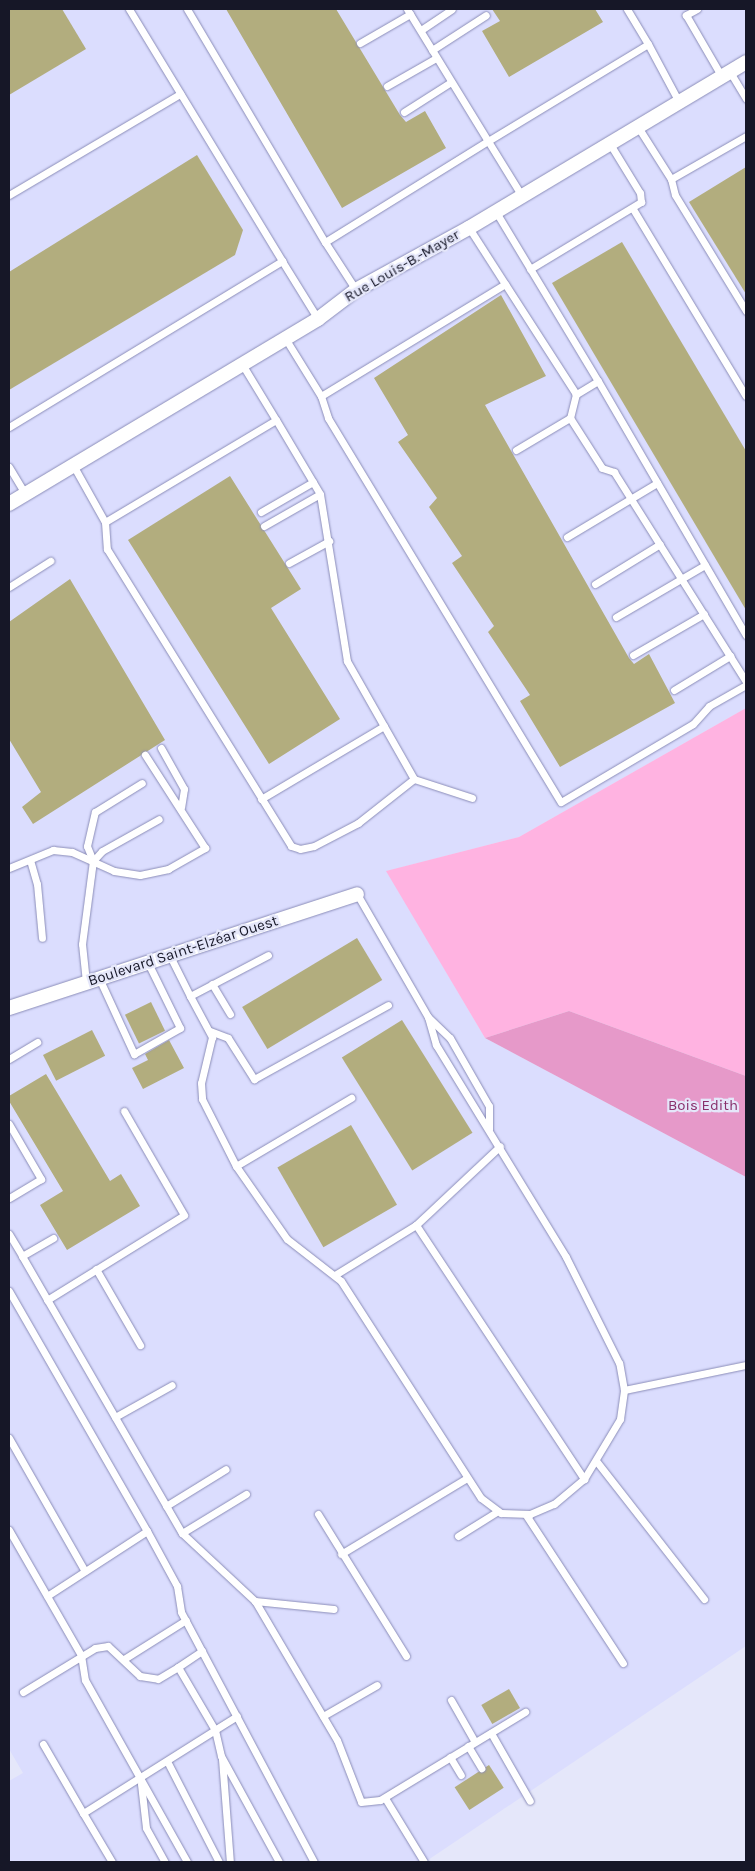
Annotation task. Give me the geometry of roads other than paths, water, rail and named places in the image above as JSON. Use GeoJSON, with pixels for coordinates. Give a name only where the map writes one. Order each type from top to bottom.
{"type":"FeatureCollection","features":[{"type":"Feature","properties":{"kind":"street","name":"Rue Louis-B.-Mayer"},"geometry":{"type":"LineString","coordinates":[[9,504],[318,319],[356,290],[470,228],[746,62]]}},
{"type":"Feature","properties":{"kind":"street","name":"Boulevard Saint-Elzéar Ouest"},"geometry":{"type":"LineString","coordinates":[[9,1008],[357,894]]}},
{"type":"Feature","properties":{"kind":"lane"},"geometry":{"type":"LineString","coordinates":[[129,9],[318,319]]}},
{"type":"Feature","properties":{"kind":"lane"},"geometry":{"type":"LineString","coordinates":[[187,9],[325,242],[356,290]]}},
{"type":"Feature","properties":{"kind":"lane"},"geometry":{"type":"LineString","coordinates":[[420,30],[452,9]]}},
{"type":"Feature","properties":{"kind":"lane"},"geometry":{"type":"LineString","coordinates":[[627,9],[679,102]]}},
{"type":"Feature","properties":{"kind":"lane"},"geometry":{"type":"LineString","coordinates":[[697,9],[684,12],[726,74],[746,99]]}},
{"type":"Feature","properties":{"kind":"lane"},"geometry":{"type":"LineString","coordinates":[[360,43],[408,11],[522,196]]}},
{"type":"Feature","properties":{"kind":"lane"},"geometry":{"type":"LineString","coordinates":[[432,50],[486,15]]}},
{"type":"Feature","properties":{"kind":"lane"},"geometry":{"type":"LineString","coordinates":[[325,242],[648,44]]}},
{"type":"Feature","properties":{"kind":"lane"},"geometry":{"type":"LineString","coordinates":[[387,86],[436,58]]}},
{"type":"Feature","properties":{"kind":"lane"},"geometry":{"type":"LineString","coordinates":[[404,112],[451,82]]}},
{"type":"Feature","properties":{"kind":"lane"},"geometry":{"type":"LineString","coordinates":[[9,195],[180,94]]}},
{"type":"Feature","properties":{"kind":"lane"},"geometry":{"type":"LineString","coordinates":[[638,127],[671,179],[676,195],[746,311]]}},
{"type":"Feature","properties":{"kind":"lane"},"geometry":{"type":"LineString","coordinates":[[671,179],[746,136]]}},
{"type":"Feature","properties":{"kind":"lane"},"geometry":{"type":"LineString","coordinates":[[530,269],[634,209],[641,202],[640,193],[610,144]]}},
{"type":"Feature","properties":{"kind":"lane"},"geometry":{"type":"LineString","coordinates":[[634,209],[746,396]]}},
{"type":"Feature","properties":{"kind":"lane"},"geometry":{"type":"LineString","coordinates":[[496,212],[598,381],[746,635]]}},
{"type":"Feature","properties":{"kind":"lane"},"geometry":{"type":"LineString","coordinates":[[470,228],[576,394]]}},
{"type":"Feature","properties":{"kind":"lane"},"geometry":{"type":"LineString","coordinates":[[9,427],[282,262]]}},
{"type":"Feature","properties":{"kind":"lane"},"geometry":{"type":"LineString","coordinates":[[321,396],[505,284]]}},
{"type":"Feature","properties":{"kind":"lane"},"geometry":{"type":"LineString","coordinates":[[285,338],[321,396],[328,418],[562,802],[693,724],[710,706],[746,683],[614,472],[602,468],[570,418]]}},
{"type":"Feature","properties":{"kind":"lane"},"geometry":{"type":"LineString","coordinates":[[242,364],[320,494],[329,541],[346,661],[414,779],[472,798]]}},
{"type":"Feature","properties":{"kind":"lane"},"geometry":{"type":"LineString","coordinates":[[516,450],[570,418],[576,394],[598,381]]}},
{"type":"Feature","properties":{"kind":"lane"},"geometry":{"type":"LineString","coordinates":[[105,522],[276,420]]}},
{"type":"Feature","properties":{"kind":"lane"},"geometry":{"type":"LineString","coordinates":[[72,465],[105,522],[107,549],[287,841],[300,850],[358,822],[414,779]]}},
{"type":"Feature","properties":{"kind":"lane"},"geometry":{"type":"LineString","coordinates":[[9,467],[25,494]]}},
{"type":"Feature","properties":{"kind":"lane"},"geometry":{"type":"LineString","coordinates":[[261,512],[313,482]]}},
{"type":"Feature","properties":{"kind":"lane"},"geometry":{"type":"LineString","coordinates":[[567,537],[657,483]]}},
{"type":"Feature","properties":{"kind":"lane"},"geometry":{"type":"LineString","coordinates":[[264,526],[320,494]]}},
{"type":"Feature","properties":{"kind":"lane"},"geometry":{"type":"LineString","coordinates":[[289,563],[329,541]]}},
{"type":"Feature","properties":{"kind":"lane"},"geometry":{"type":"LineString","coordinates":[[595,584],[660,544]]}},
{"type":"Feature","properties":{"kind":"lane"},"geometry":{"type":"LineString","coordinates":[[9,587],[50,561]]}},
{"type":"Feature","properties":{"kind":"lane"},"geometry":{"type":"LineString","coordinates":[[616,617],[705,566]]}},
{"type":"Feature","properties":{"kind":"lane"},"geometry":{"type":"LineString","coordinates":[[633,655],[704,614]]}},
{"type":"Feature","properties":{"kind":"lane"},"geometry":{"type":"LineString","coordinates":[[674,690],[730,656]]}},
{"type":"Feature","properties":{"kind":"lane"},"geometry":{"type":"LineString","coordinates":[[261,799],[384,726]]}},
{"type":"Feature","properties":{"kind":"lane"},"geometry":{"type":"LineString","coordinates":[[161,748],[184,789],[181,807]]}},
{"type":"Feature","properties":{"kind":"lane"},"geometry":{"type":"LineString","coordinates":[[9,868],[53,850],[72,852],[140,876],[168,869],[205,848],[181,807],[168,794],[145,755]]}},
{"type":"Feature","properties":{"kind":"lane"},"geometry":{"type":"LineString","coordinates":[[142,783],[95,812],[87,846],[93,861],[82,944],[93,980],[134,1054],[180,1028],[148,963]]}},
{"type":"Feature","properties":{"kind":"lane"},"geometry":{"type":"LineString","coordinates":[[93,861],[102,851],[159,819]]}},
{"type":"Feature","properties":{"kind":"lane"},"geometry":{"type":"LineString","coordinates":[[30,860],[38,884],[42,938]]}},
{"type":"Feature","properties":{"kind":"lane"},"geometry":{"type":"LineString","coordinates":[[170,956],[210,1031],[202,1098],[236,1166],[286,1239],[335,1275],[467,1478],[498,1511],[526,1515],[554,1504],[584,1479],[597,1462],[620,1419],[624,1390],[619,1363],[598,1318],[500,1146],[436,1045],[428,1017],[357,894]]}},
{"type":"Feature","properties":{"kind":"lane"},"geometry":{"type":"LineString","coordinates":[[190,996],[268,955]]}},
{"type":"Feature","properties":{"kind":"lane"},"geometry":{"type":"LineString","coordinates":[[212,984],[230,1014]]}},
{"type":"Feature","properties":{"kind":"lane"},"geometry":{"type":"LineString","coordinates":[[210,1031],[228,1038],[254,1079],[388,1005]]}},
{"type":"Feature","properties":{"kind":"lane"},"geometry":{"type":"LineString","coordinates":[[428,1017],[450,1038],[489,1106],[490,1130]]}},
{"type":"Feature","properties":{"kind":"lane"},"geometry":{"type":"LineString","coordinates":[[9,1059],[37,1042]]}},
{"type":"Feature","properties":{"kind":"lane"},"geometry":{"type":"LineString","coordinates":[[236,1166],[351,1098]]}},
{"type":"Feature","properties":{"kind":"lane"},"geometry":{"type":"LineString","coordinates":[[47,1300],[184,1216],[124,1111]]}},
{"type":"Feature","properties":{"kind":"lane"},"geometry":{"type":"LineString","coordinates":[[9,1124],[41,1179],[9,1198]]}},
{"type":"Feature","properties":{"kind":"lane"},"geometry":{"type":"LineString","coordinates":[[335,1275],[416,1225],[500,1146]]}},
{"type":"Feature","properties":{"kind":"lane"},"geometry":{"type":"LineString","coordinates":[[416,1225],[584,1479]]}},
{"type":"Feature","properties":{"kind":"lane"},"geometry":{"type":"LineString","coordinates":[[9,1234],[182,1534],[255,1601],[337,1740],[356,1796],[366,1804],[385,1798],[525,1712]]}},
{"type":"Feature","properties":{"kind":"lane"},"geometry":{"type":"LineString","coordinates":[[22,1256],[52,1238]]}},
{"type":"Feature","properties":{"kind":"lane"},"geometry":{"type":"LineString","coordinates":[[96,1269],[140,1345]]}},
{"type":"Feature","properties":{"kind":"lane"},"geometry":{"type":"LineString","coordinates":[[9,1291],[177,1586],[186,1620],[314,1862]]}},
{"type":"Feature","properties":{"kind":"lane"},"geometry":{"type":"LineString","coordinates":[[624,1390],[746,1365]]}},
{"type":"Feature","properties":{"kind":"lane"},"geometry":{"type":"LineString","coordinates":[[115,1417],[172,1385]]}},
{"type":"Feature","properties":{"kind":"lane"},"geometry":{"type":"LineString","coordinates":[[9,1438],[86,1571]]}},
{"type":"Feature","properties":{"kind":"lane"},"geometry":{"type":"LineString","coordinates":[[597,1462],[704,1599]]}},
{"type":"Feature","properties":{"kind":"lane"},"geometry":{"type":"LineString","coordinates":[[166,1506],[226,1469]]}},
{"type":"Feature","properties":{"kind":"lane"},"geometry":{"type":"LineString","coordinates":[[341,1554],[467,1478]]}},
{"type":"Feature","properties":{"kind":"lane"},"geometry":{"type":"LineString","coordinates":[[182,1534],[246,1494]]}},
{"type":"Feature","properties":{"kind":"lane"},"geometry":{"type":"LineString","coordinates":[[458,1536],[498,1511]]}},
{"type":"Feature","properties":{"kind":"lane"},"geometry":{"type":"LineString","coordinates":[[318,1514],[341,1554],[406,1656]]}},
{"type":"Feature","properties":{"kind":"lane"},"geometry":{"type":"LineString","coordinates":[[526,1515],[623,1663]]}},
{"type":"Feature","properties":{"kind":"lane"},"geometry":{"type":"LineString","coordinates":[[9,1530],[12,1541],[47,1596],[81,1656],[85,1680],[187,1862]]}},
{"type":"Feature","properties":{"kind":"lane"},"geometry":{"type":"LineString","coordinates":[[47,1596],[147,1531]]}},
{"type":"Feature","properties":{"kind":"lane"},"geometry":{"type":"LineString","coordinates":[[255,1601],[334,1609]]}},
{"type":"Feature","properties":{"kind":"lane"},"geometry":{"type":"LineString","coordinates":[[124,1659],[186,1620]]}},
{"type":"Feature","properties":{"kind":"lane"},"geometry":{"type":"LineString","coordinates":[[23,1692],[81,1656],[108,1646],[140,1676],[150,1679],[178,1667],[202,1651]]}},
{"type":"Feature","properties":{"kind":"lane"},"geometry":{"type":"LineString","coordinates":[[178,1667],[215,1730],[221,1756],[230,1862]]}},
{"type":"Feature","properties":{"kind":"lane"},"geometry":{"type":"LineString","coordinates":[[323,1716],[377,1685]]}},
{"type":"Feature","properties":{"kind":"lane"},"geometry":{"type":"LineString","coordinates":[[451,1700],[481,1768]]}},
{"type":"Feature","properties":{"kind":"lane"},"geometry":{"type":"LineString","coordinates":[[83,1813],[236,1716]]}},
{"type":"Feature","properties":{"kind":"lane"},"geometry":{"type":"LineString","coordinates":[[491,1732],[530,1801]]}},
{"type":"Feature","properties":{"kind":"lane"},"geometry":{"type":"LineString","coordinates":[[44,1744],[112,1862]]}},
{"type":"Feature","properties":{"kind":"lane"},"geometry":{"type":"LineString","coordinates":[[221,1756],[280,1862]]}},
{"type":"Feature","properties":{"kind":"lane"},"geometry":{"type":"LineString","coordinates":[[450,1757],[461,1775]]}},
{"type":"Feature","properties":{"kind":"lane"},"geometry":{"type":"LineString","coordinates":[[167,1761],[219,1862]]}},
{"type":"Feature","properties":{"kind":"lane"},"geometry":{"type":"LineString","coordinates":[[140,1778],[146,1828],[165,1862]]}},
{"type":"Feature","properties":{"kind":"lane"},"geometry":{"type":"LineString","coordinates":[[385,1798],[424,1862]]}},
{"type":"Feature","properties":{"kind":"park label","name":"Bois Edith"},"geometry":{"type":"Point","coordinates":[703,1106]}}]}
